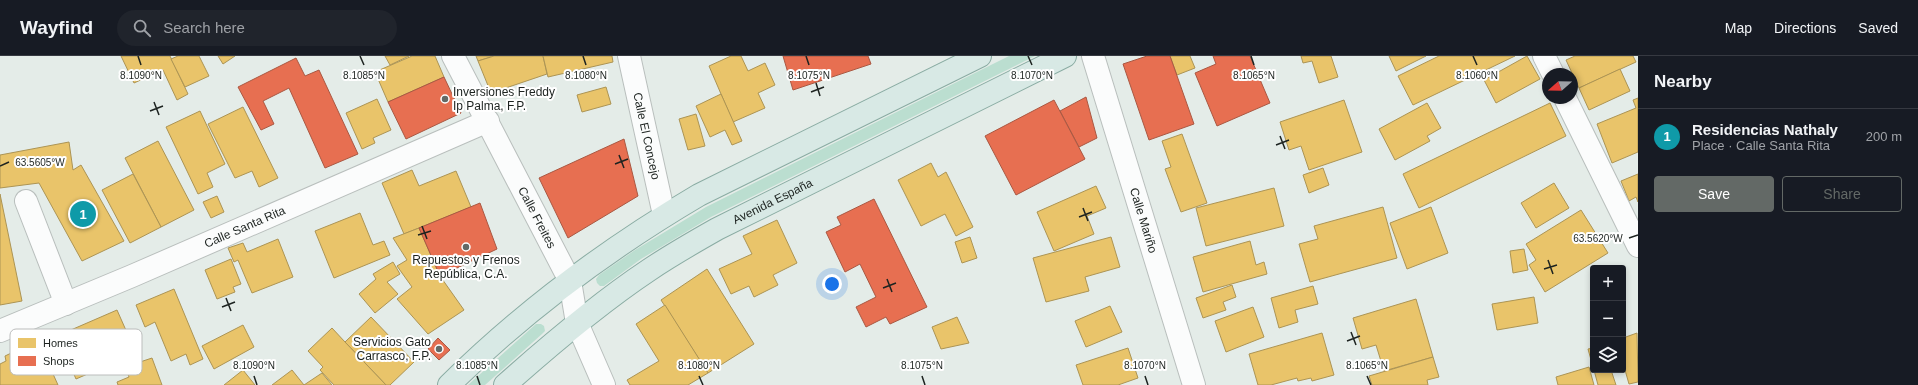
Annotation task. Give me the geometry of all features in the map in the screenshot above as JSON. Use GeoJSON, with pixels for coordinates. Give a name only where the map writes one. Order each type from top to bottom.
{"type":"FeatureCollection","features":[{"type":"Feature","properties":{"kind":"main road"},"geometry":{"type":"LineString","coordinates":[[449,385],[530,313],[570,281],[627,239],[664,215],[699,195],[980,56]]}},
{"type":"Feature","properties":{"kind":"main road","name":"Avenida España"},"geometry":{"type":"LineString","coordinates":[[505,385],[577,323],[648,270],[717,229],[1065,56]]}},
{"type":"Feature","properties":{"kind":"street","name":"Calle Freites"},"geometry":{"type":"LineString","coordinates":[[453,56],[570,281],[577,323],[604,385]]}},
{"type":"Feature","properties":{"kind":"street","name":"Calle El Concejo"},"geometry":{"type":"LineString","coordinates":[[629,56],[664,215]]}},
{"type":"Feature","properties":{"kind":"street","name":"Calle Mariño"},"geometry":{"type":"LineString","coordinates":[[1093,56],[1194,385]]}},
{"type":"Feature","properties":{"kind":"street"},"geometry":{"type":"LineString","coordinates":[[1544,56],[1550,68]]}},
{"type":"Feature","properties":{"kind":"street"},"geometry":{"type":"LineString","coordinates":[[1568,104],[1638,246]]}},
{"type":"Feature","properties":{"kind":"street","name":"Calle Santa Rita"},"geometry":{"type":"LineString","coordinates":[[0,331],[66,304],[488,121]]}},
{"type":"Feature","properties":{"kind":"street"},"geometry":{"type":"LineString","coordinates":[[26,202],[66,304]]}},
{"type":"Feature","properties":{"kind":"green space"},"geometry":{"type":"Polygon","coordinates":[[[1009,56],[1035,56],[711,217],[641,259],[604,286],[600,286],[597,283],[596,279],[599,275],[635,250],[706,207],[1009,56]]]}},
{"type":"Feature","properties":{"kind":"green space"},"geometry":{"type":"Polygon","coordinates":[[[536,324],[541,324],[544,326],[545,331],[542,334],[485,385],[468,385],[536,324]]]}},
{"type":"Feature","properties":{"kind":"building: Homes"},"geometry":{"type":"Polygon","coordinates":[[[121,56],[170,56],[188,94],[177,100],[163,70],[134,83],[121,56]]]}},
{"type":"Feature","properties":{"kind":"building: Homes"},"geometry":{"type":"Polygon","coordinates":[[[178,56],[199,56],[209,76],[185,87],[171,59],[178,56]]]}},
{"type":"Feature","properties":{"kind":"building: Homes"},"geometry":{"type":"Polygon","coordinates":[[[218,56],[235,56],[223,64],[218,56]]]}},
{"type":"Feature","properties":{"kind":"building: Homes"},"geometry":{"type":"Polygon","coordinates":[[[385,56],[409,56],[390,65],[385,56]]]}},
{"type":"Feature","properties":{"kind":"building: Homes"},"geometry":{"type":"Polygon","coordinates":[[[412,56],[435,56],[444,77],[388,102],[375,72],[412,56]]]}},
{"type":"Feature","properties":{"kind":"building: Homes"},"geometry":{"type":"Polygon","coordinates":[[[476,56],[494,56],[478,61],[476,56]]]}},
{"type":"Feature","properties":{"kind":"building: Homes"},"geometry":{"type":"Polygon","coordinates":[[[494,56],[543,56],[547,74],[491,93],[478,61],[494,56]]]}},
{"type":"Feature","properties":{"kind":"building: Homes"},"geometry":{"type":"Polygon","coordinates":[[[543,56],[612,56],[613,62],[548,77],[543,56]]]}},
{"type":"Feature","properties":{"kind":"building: Homes"},"geometry":{"type":"Polygon","coordinates":[[[731,56],[741,56],[748,71],[765,63],[775,85],[758,93],[765,108],[733,122],[709,66],[731,56]]]}},
{"type":"Feature","properties":{"kind":"building: Homes"},"geometry":{"type":"Polygon","coordinates":[[[1170,56],[1190,56],[1195,68],[1177,75],[1170,56]]]}},
{"type":"Feature","properties":{"kind":"building: Homes"},"geometry":{"type":"Polygon","coordinates":[[[1301,56],[1331,56],[1338,77],[1319,83],[1312,61],[1303,63],[1301,56]]]}},
{"type":"Feature","properties":{"kind":"building: Homes"},"geometry":{"type":"Polygon","coordinates":[[[1389,56],[1426,56],[1396,71],[1389,56]]]}},
{"type":"Feature","properties":{"kind":"building: Homes"},"geometry":{"type":"Polygon","coordinates":[[[1439,56],[1515,56],[1413,105],[1398,76],[1439,56]]]}},
{"type":"Feature","properties":{"kind":"building: Homes"},"geometry":{"type":"Polygon","coordinates":[[[1527,56],[1540,79],[1496,103],[1484,80],[1527,56]]]}},
{"type":"Feature","properties":{"kind":"building: Homes"},"geometry":{"type":"Polygon","coordinates":[[[1575,56],[1633,56],[1636,62],[1579,88],[1578,68],[1570,68],[1566,60],[1575,56]]]}},
{"type":"Feature","properties":{"kind":"building: Homes"},"geometry":{"type":"Polygon","coordinates":[[[1620,69],[1630,91],[1589,110],[1579,88],[1620,69]]]}},
{"type":"Feature","properties":{"kind":"building: Homes"},"geometry":{"type":"Polygon","coordinates":[[[606,87],[611,104],[582,112],[577,95],[606,87]]]}},
{"type":"Feature","properties":{"kind":"building: Homes"},"geometry":{"type":"Polygon","coordinates":[[[721,94],[742,141],[732,145],[725,130],[710,137],[696,106],[721,94]]]}},
{"type":"Feature","properties":{"kind":"building: Homes"},"geometry":{"type":"Polygon","coordinates":[[[1638,98],[1638,152],[1612,163],[1597,124],[1636,108],[1633,100],[1638,98]]]}},
{"type":"Feature","properties":{"kind":"building: Homes"},"geometry":{"type":"Polygon","coordinates":[[[377,99],[391,130],[373,138],[375,143],[362,149],[346,113],[377,99]]]}},
{"type":"Feature","properties":{"kind":"building: Homes"},"geometry":{"type":"Polygon","coordinates":[[[1344,100],[1362,152],[1309,170],[1301,146],[1289,150],[1280,122],[1344,100]]]}},
{"type":"Feature","properties":{"kind":"building: Homes"},"geometry":{"type":"Polygon","coordinates":[[[1427,103],[1441,128],[1427,136],[1430,141],[1395,160],[1379,129],[1427,103]]]}},
{"type":"Feature","properties":{"kind":"building: Homes"},"geometry":{"type":"Polygon","coordinates":[[[1548,104],[1550,104],[1566,136],[1419,208],[1403,174],[1548,104]]]}},
{"type":"Feature","properties":{"kind":"building: Homes"},"geometry":{"type":"Polygon","coordinates":[[[243,107],[278,178],[259,187],[252,171],[235,178],[208,124],[243,107]]]}},
{"type":"Feature","properties":{"kind":"building: Homes"},"geometry":{"type":"Polygon","coordinates":[[[200,111],[225,164],[207,173],[213,187],[198,194],[166,127],[200,111]]]}},
{"type":"Feature","properties":{"kind":"building: Homes"},"geometry":{"type":"Polygon","coordinates":[[[696,114],[705,146],[688,150],[679,119],[696,114]]]}},
{"type":"Feature","properties":{"kind":"building: Homes"},"geometry":{"type":"Polygon","coordinates":[[[1182,134],[1207,203],[1181,212],[1165,169],[1171,167],[1162,141],[1182,134]]]}},
{"type":"Feature","properties":{"kind":"building: Homes"},"geometry":{"type":"Polygon","coordinates":[[[158,141],[194,210],[161,227],[125,158],[158,141]]]}},
{"type":"Feature","properties":{"kind":"building: Homes"},"geometry":{"type":"Polygon","coordinates":[[[69,142],[73,170],[81,165],[124,241],[82,261],[39,183],[0,188],[0,155],[69,142]]]}},
{"type":"Feature","properties":{"kind":"building: Homes"},"geometry":{"type":"Polygon","coordinates":[[[931,163],[938,177],[946,172],[973,227],[956,236],[945,214],[921,226],[898,180],[931,163]]]}},
{"type":"Feature","properties":{"kind":"building: Homes"},"geometry":{"type":"Polygon","coordinates":[[[1323,168],[1329,185],[1309,193],[1303,175],[1323,168]]]}},
{"type":"Feature","properties":{"kind":"building: Homes"},"geometry":{"type":"Polygon","coordinates":[[[412,170],[419,186],[456,171],[471,207],[404,234],[382,183],[412,170]]]}},
{"type":"Feature","properties":{"kind":"building: Homes"},"geometry":{"type":"Polygon","coordinates":[[[133,174],[161,227],[130,243],[102,190],[133,174]]]}},
{"type":"Feature","properties":{"kind":"building: Homes"},"geometry":{"type":"Polygon","coordinates":[[[1638,174],[1638,202],[1636,197],[1629,201],[1621,181],[1638,174]]]}},
{"type":"Feature","properties":{"kind":"building: Homes"},"geometry":{"type":"Polygon","coordinates":[[[1554,183],[1569,208],[1536,228],[1521,203],[1554,183]]]}},
{"type":"Feature","properties":{"kind":"building: Homes"},"geometry":{"type":"Polygon","coordinates":[[[1096,186],[1106,208],[1087,216],[1094,234],[1054,251],[1037,212],[1096,186]]]}},
{"type":"Feature","properties":{"kind":"building: Homes"},"geometry":{"type":"Polygon","coordinates":[[[1274,188],[1284,226],[1206,246],[1196,208],[1274,188]]]}},
{"type":"Feature","properties":{"kind":"building: Homes"},"geometry":{"type":"Polygon","coordinates":[[[0,194],[22,301],[0,305],[0,194]]]}},
{"type":"Feature","properties":{"kind":"building: Homes"},"geometry":{"type":"Polygon","coordinates":[[[217,196],[224,212],[211,218],[203,202],[217,196]]]}},
{"type":"Feature","properties":{"kind":"building: Homes"},"geometry":{"type":"Polygon","coordinates":[[[1383,207],[1397,258],[1310,282],[1299,244],[1318,239],[1314,226],[1383,207]]]}},
{"type":"Feature","properties":{"kind":"building: Homes"},"geometry":{"type":"Polygon","coordinates":[[[1431,207],[1448,253],[1407,269],[1390,223],[1431,207]]]}},
{"type":"Feature","properties":{"kind":"building: Homes"},"geometry":{"type":"Polygon","coordinates":[[[1581,210],[1608,253],[1545,292],[1529,265],[1536,260],[1526,244],[1581,210]]]}},
{"type":"Feature","properties":{"kind":"building: Homes"},"geometry":{"type":"Polygon","coordinates":[[[360,213],[373,245],[384,241],[390,255],[334,278],[315,231],[360,213]]]}},
{"type":"Feature","properties":{"kind":"building: Homes"},"geometry":{"type":"Polygon","coordinates":[[[777,220],[797,263],[773,275],[778,285],[754,297],[749,286],[731,294],[719,269],[752,254],[743,236],[777,220]]]}},
{"type":"Feature","properties":{"kind":"building: Homes"},"geometry":{"type":"Polygon","coordinates":[[[419,228],[440,276],[464,310],[428,334],[397,299],[412,287],[397,266],[407,260],[393,238],[419,228]]]}},
{"type":"Feature","properties":{"kind":"building: Homes"},"geometry":{"type":"Polygon","coordinates":[[[970,237],[977,258],[962,263],[955,242],[970,237]]]}},
{"type":"Feature","properties":{"kind":"building: Homes"},"geometry":{"type":"Polygon","coordinates":[[[1111,237],[1120,267],[1085,277],[1089,291],[1046,302],[1033,258],[1111,237]]]}},
{"type":"Feature","properties":{"kind":"building: Homes"},"geometry":{"type":"Polygon","coordinates":[[[278,239],[293,277],[252,293],[238,260],[234,262],[228,248],[243,243],[247,252],[278,239]]]}},
{"type":"Feature","properties":{"kind":"building: Homes"},"geometry":{"type":"Polygon","coordinates":[[[1250,241],[1256,265],[1264,262],[1267,274],[1203,292],[1193,257],[1250,241]]]}},
{"type":"Feature","properties":{"kind":"building: Homes"},"geometry":{"type":"Polygon","coordinates":[[[1524,249],[1528,270],[1513,273],[1510,251],[1524,249]]]}},
{"type":"Feature","properties":{"kind":"building: Homes"},"geometry":{"type":"Polygon","coordinates":[[[231,259],[241,284],[233,287],[235,292],[217,299],[205,270],[231,259]]]}},
{"type":"Feature","properties":{"kind":"building: Homes"},"geometry":{"type":"Polygon","coordinates":[[[393,262],[400,274],[387,282],[398,294],[375,313],[359,294],[376,279],[373,274],[393,262]]]}},
{"type":"Feature","properties":{"kind":"building: Homes"},"geometry":{"type":"Polygon","coordinates":[[[707,269],[754,344],[708,373],[661,300],[707,269]]]}},
{"type":"Feature","properties":{"kind":"building: Homes"},"geometry":{"type":"Polygon","coordinates":[[[1232,285],[1236,297],[1223,302],[1226,310],[1203,318],[1196,298],[1232,285]]]}},
{"type":"Feature","properties":{"kind":"building: Homes"},"geometry":{"type":"Polygon","coordinates":[[[1313,286],[1318,304],[1295,310],[1298,322],[1279,328],[1271,298],[1313,286]]]}},
{"type":"Feature","properties":{"kind":"building: Homes"},"geometry":{"type":"Polygon","coordinates":[[[174,289],[203,359],[190,365],[186,354],[171,361],[155,322],[145,327],[136,305],[174,289]]]}},
{"type":"Feature","properties":{"kind":"building: Homes"},"geometry":{"type":"Polygon","coordinates":[[[1534,297],[1538,323],[1497,330],[1492,304],[1534,297]]]}},
{"type":"Feature","properties":{"kind":"building: Homes"},"geometry":{"type":"Polygon","coordinates":[[[1416,299],[1433,357],[1384,371],[1376,345],[1362,349],[1353,318],[1416,299]]]}},
{"type":"Feature","properties":{"kind":"building: Homes"},"geometry":{"type":"Polygon","coordinates":[[[665,305],[708,373],[688,385],[630,385],[627,380],[659,361],[636,324],[665,305]]]}},
{"type":"Feature","properties":{"kind":"building: Homes"},"geometry":{"type":"Polygon","coordinates":[[[1110,306],[1122,332],[1086,347],[1075,321],[1110,306]]]}},
{"type":"Feature","properties":{"kind":"building: Homes"},"geometry":{"type":"Polygon","coordinates":[[[1253,307],[1264,337],[1226,352],[1215,321],[1253,307]]]}},
{"type":"Feature","properties":{"kind":"building: Homes"},"geometry":{"type":"Polygon","coordinates":[[[117,310],[125,329],[73,329],[117,310]]]}},
{"type":"Feature","properties":{"kind":"building: Homes"},"geometry":{"type":"Polygon","coordinates":[[[371,317],[414,362],[390,385],[386,385],[345,342],[371,317]]]}},
{"type":"Feature","properties":{"kind":"building: Homes"},"geometry":{"type":"Polygon","coordinates":[[[957,317],[969,343],[941,349],[932,327],[957,317]]]}},
{"type":"Feature","properties":{"kind":"building: Homes"},"geometry":{"type":"Polygon","coordinates":[[[243,325],[254,347],[214,369],[202,346],[243,325]]]}},
{"type":"Feature","properties":{"kind":"building: Homes"},"geometry":{"type":"Polygon","coordinates":[[[332,328],[386,385],[334,385],[320,370],[323,367],[308,351],[332,328]]]}},
{"type":"Feature","properties":{"kind":"building: Homes"},"geometry":{"type":"Polygon","coordinates":[[[1322,333],[1334,375],[1312,381],[1311,378],[1298,381],[1297,378],[1271,385],[1258,385],[1249,354],[1322,333]]]}},
{"type":"Feature","properties":{"kind":"building: Homes"},"geometry":{"type":"Polygon","coordinates":[[[1637,333],[1638,382],[1629,384],[1626,373],[1626,337],[1637,333]]]}},
{"type":"Feature","properties":{"kind":"building: Homes"},"geometry":{"type":"Polygon","coordinates":[[[1128,348],[1138,378],[1118,385],[1083,385],[1076,365],[1128,348]]]}},
{"type":"Feature","properties":{"kind":"building: Homes"},"geometry":{"type":"Polygon","coordinates":[[[10,354],[10,375],[54,375],[58,385],[0,385],[0,364],[6,361],[5,356],[10,354]]]}},
{"type":"Feature","properties":{"kind":"building: Homes"},"geometry":{"type":"Polygon","coordinates":[[[1433,357],[1439,377],[1427,380],[1428,385],[1372,385],[1369,376],[1433,357]]]}},
{"type":"Feature","properties":{"kind":"building: Homes"},"geometry":{"type":"Polygon","coordinates":[[[152,358],[162,385],[118,385],[117,382],[129,377],[128,375],[142,375],[142,361],[152,358]]]}},
{"type":"Feature","properties":{"kind":"building: Homes"},"geometry":{"type":"Polygon","coordinates":[[[1589,367],[1594,385],[1558,385],[1556,377],[1589,367]]]}},
{"type":"Feature","properties":{"kind":"building: Homes"},"geometry":{"type":"Polygon","coordinates":[[[243,370],[255,385],[224,385],[243,370]]]}},
{"type":"Feature","properties":{"kind":"building: Homes"},"geometry":{"type":"Polygon","coordinates":[[[292,370],[304,385],[272,385],[292,370]]]}},
{"type":"Feature","properties":{"kind":"building: Homes"},"geometry":{"type":"Polygon","coordinates":[[[322,373],[332,385],[304,385],[322,373]]]}},
{"type":"Feature","properties":{"kind":"building: Homes"},"geometry":{"type":"Polygon","coordinates":[[[1595,373],[1612,373],[1616,385],[1598,385],[1595,373]]]}},
{"type":"Feature","properties":{"kind":"building: Homes"},"geometry":{"type":"Polygon","coordinates":[[[74,375],[85,375],[76,379],[74,375]]]}},
{"type":"Feature","properties":{"kind":"building: Shops"},"geometry":{"type":"Polygon","coordinates":[[[783,56],[868,56],[871,64],[793,90],[783,56]]]}},
{"type":"Feature","properties":{"kind":"building: Shops"},"geometry":{"type":"Polygon","coordinates":[[[1147,56],[1170,56],[1194,124],[1149,140],[1123,64],[1147,56]]]}},
{"type":"Feature","properties":{"kind":"building: Shops"},"geometry":{"type":"Polygon","coordinates":[[[1213,56],[1250,56],[1270,103],[1217,126],[1195,73],[1216,64],[1213,56]]]}},
{"type":"Feature","properties":{"kind":"building: Shops"},"geometry":{"type":"Polygon","coordinates":[[[296,58],[305,76],[319,70],[358,154],[325,168],[289,88],[263,101],[274,124],[261,130],[238,87],[296,58]]]}},
{"type":"Feature","properties":{"kind":"building: Shops"},"geometry":{"type":"Polygon","coordinates":[[[444,77],[461,113],[406,139],[388,102],[444,77]]]}},
{"type":"Feature","properties":{"kind":"building: Shops"},"geometry":{"type":"Polygon","coordinates":[[[1086,97],[1097,138],[1079,147],[1060,111],[1086,97]]]}},
{"type":"Feature","properties":{"kind":"building: Shops"},"geometry":{"type":"Polygon","coordinates":[[[1054,100],[1085,159],[1016,195],[985,136],[1054,100]]]}},
{"type":"Feature","properties":{"kind":"building: Shops"},"geometry":{"type":"Polygon","coordinates":[[[624,139],[638,196],[568,238],[539,178],[624,139]]]}},
{"type":"Feature","properties":{"kind":"building: Shops"},"geometry":{"type":"Polygon","coordinates":[[[874,199],[927,307],[890,324],[886,317],[866,327],[856,307],[876,297],[860,264],[845,272],[826,232],[841,225],[837,217],[874,199]]]}},
{"type":"Feature","properties":{"kind":"building: Shops"},"geometry":{"type":"Polygon","coordinates":[[[480,203],[497,249],[440,276],[419,228],[480,203]]]}},
{"type":"Feature","properties":{"kind":"building: Shops","name":"Servicios Gato Carrasco, F.P."},"geometry":{"type":"Polygon","coordinates":[[[438,338],[450,350],[439,360],[428,349],[438,338]]]}},
{"type":"Feature","properties":{"kind":"place","name":"Inversiones Freddy Ip Palma, F.P."},"geometry":{"type":"Point","coordinates":[445,99]}},
{"type":"Feature","properties":{"kind":"place","name":"Residencias Nathaly"},"geometry":{"type":"Point","coordinates":[83,214]}},
{"type":"Feature","properties":{"kind":"place","name":"Repuestos y Frenos República, C.A."},"geometry":{"type":"Point","coordinates":[466,247]}},
{"type":"Feature","properties":{"kind":"place","name":"Servicios Gato Carrasco, F.P."},"geometry":{"type":"Point","coordinates":[439,349]}}]}
